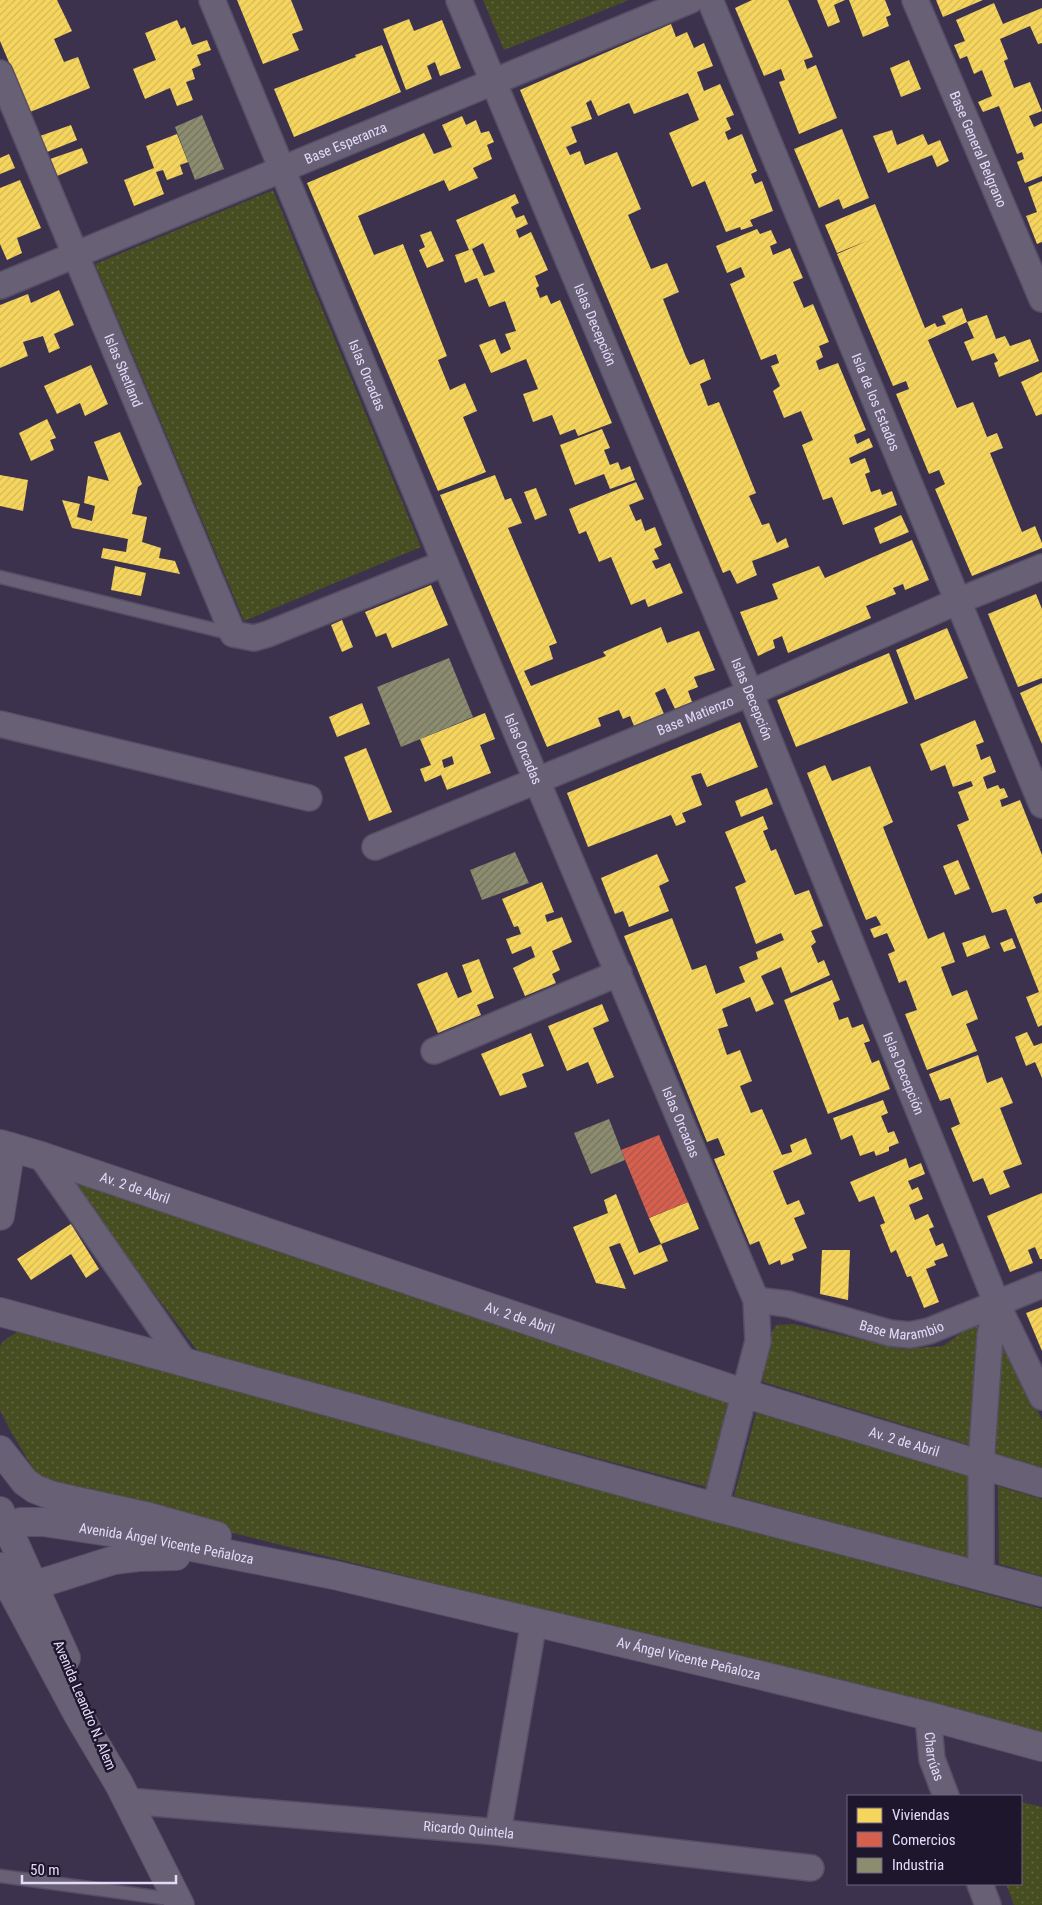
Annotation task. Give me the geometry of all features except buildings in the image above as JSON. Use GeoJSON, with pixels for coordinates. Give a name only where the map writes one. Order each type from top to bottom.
{"type":"FeatureCollection","features":[{"type":"Feature","properties":{"kind":"street","name":"Islas Orcadas"},"geometry":{"type":"LineString","coordinates":[[212,0],[445,563],[756,1300],[758,1341],[746,1394],[715,1508]]}},
{"type":"Feature","properties":{"kind":"street","name":"Islas Decepción"},"geometry":{"type":"LineString","coordinates":[[460,0],[750,693],[997,1304],[1042,1397]]}},
{"type":"Feature","properties":{"kind":"street","name":"Base Esperanza"},"geometry":{"type":"LineString","coordinates":[[0,286],[691,0]]}},
{"type":"Feature","properties":{"kind":"street","name":"Isla de los Estados"},"geometry":{"type":"LineString","coordinates":[[710,0],[1042,805]]}},
{"type":"Feature","properties":{"kind":"street","name":"Base General Belgrano"},"geometry":{"type":"LineString","coordinates":[[915,0],[1042,299]]}},
{"type":"Feature","properties":{"kind":"street","name":"Islas Shetland"},"geometry":{"type":"LineString","coordinates":[[0,73],[233,634]]}},
{"type":"Feature","properties":{"kind":"street"},"geometry":{"type":"LineString","coordinates":[[233,634],[254,638],[268,634],[445,563]]}},
{"type":"Feature","properties":{"kind":"street","name":"Base Matienzo"},"geometry":{"type":"LineString","coordinates":[[375,847],[750,693],[958,601],[1042,567]]}},
{"type":"Feature","properties":{"kind":"street"},"geometry":{"type":"LineString","coordinates":[[0,724],[309,798]]}},
{"type":"Feature","properties":{"kind":"street"},"geometry":{"type":"LineString","coordinates":[[434,1051],[619,972]]}},
{"type":"Feature","properties":{"kind":"street"},"geometry":{"type":"LineString","coordinates":[[0,1216],[5,1145]]}},
{"type":"Feature","properties":{"kind":"street","name":"Av. 2 de Abril"},"geometry":{"type":"LineString","coordinates":[[5,1145],[746,1394],[1042,1483]]}},
{"type":"Feature","properties":{"kind":"street"},"geometry":{"type":"LineString","coordinates":[[41,1156],[185,1363]]}},
{"type":"Feature","properties":{"kind":"street","name":"Base Marambio"},"geometry":{"type":"LineString","coordinates":[[756,1300],[788,1304],[890,1333],[910,1335],[929,1331],[1042,1284]]}},
{"type":"Feature","properties":{"kind":"street"},"geometry":{"type":"LineString","coordinates":[[981,1576],[981,1464],[990,1336],[997,1304]]}},
{"type":"Feature","properties":{"kind":"street"},"geometry":{"type":"LineString","coordinates":[[0,1312],[715,1508],[1042,1592]]}},
{"type":"Feature","properties":{"kind":"street"},"geometry":{"type":"LineString","coordinates":[[0,1450],[24,1482],[35,1489],[53,1496],[149,1517],[246,1544],[279,1554],[302,1569]]}},
{"type":"Feature","properties":{"kind":"street","name":"Avenida Ángel Vicente Peñaloza"},"geometry":{"type":"LineString","coordinates":[[2,1523],[43,1522],[80,1527],[334,1575]]}},
{"type":"Feature","properties":{"kind":"street","name":"Avenida Leandro N. Alem"},"geometry":{"type":"LineString","coordinates":[[2,1523],[70,1666],[123,1792]]}},
{"type":"Feature","properties":{"kind":"street"},"geometry":{"type":"LineString","coordinates":[[0,1564],[18,1585],[26,1588],[105,1562],[138,1557],[200,1558],[294,1572],[334,1575]]}},
{"type":"Feature","properties":{"kind":"street","name":"Avenida Leandro N. Alem"},"geometry":{"type":"LineString","coordinates":[[0,1569],[77,1713],[123,1792]]}},
{"type":"Feature","properties":{"kind":"street","name":"Av Ángel Vicente Peñaloza"},"geometry":{"type":"LineString","coordinates":[[334,1575],[928,1716],[1042,1747]]}},
{"type":"Feature","properties":{"kind":"street"},"geometry":{"type":"LineString","coordinates":[[498,1832],[534,1621]]}},
{"type":"Feature","properties":{"kind":"street","name":"Charrúas"},"geometry":{"type":"LineString","coordinates":[[928,1716],[932,1759],[946,1795]]}},
{"type":"Feature","properties":{"kind":"street"},"geometry":{"type":"LineString","coordinates":[[123,1792],[179,1903]]}},
{"type":"Feature","properties":{"kind":"street","name":"Ricardo Quintela"},"geometry":{"type":"LineString","coordinates":[[123,1792],[811,1868]]}},
{"type":"Feature","properties":{"kind":"street"},"geometry":{"type":"LineString","coordinates":[[980,1885],[988,1905]]}},
{"type":"Feature","properties":{"kind":"lane"},"geometry":{"type":"LineString","coordinates":[[0,577],[233,634]]}},
{"type":"Feature","properties":{"kind":"lane"},"geometry":{"type":"LineString","coordinates":[[0,1876],[179,1903]]}},
{"type":"Feature","properties":{"kind":"green space"},"geometry":{"type":"Polygon","coordinates":[[[483,0],[629,0],[504,50],[483,0]]]}},
{"type":"Feature","properties":{"kind":"green space"},"geometry":{"type":"Polygon","coordinates":[[[273,190],[421,547],[244,621],[95,264],[273,190]]]}},
{"type":"Feature","properties":{"kind":"green space"},"geometry":{"type":"Polygon","coordinates":[[[64,1173],[731,1402],[706,1487],[199,1353],[64,1173]]]}},
{"type":"Feature","properties":{"kind":"green space"},"geometry":{"type":"Polygon","coordinates":[[[978,1321],[973,1446],[763,1382],[768,1339],[776,1325],[793,1324],[903,1349],[943,1346],[978,1321]]]}},
{"type":"Feature","properties":{"kind":"green space"},"geometry":{"type":"Polygon","coordinates":[[[19,1331],[1042,1609],[1042,1735],[51,1486],[34,1470],[0,1410],[0,1347],[3,1341],[19,1331]]]}},
{"type":"Feature","properties":{"kind":"green space"},"geometry":{"type":"Polygon","coordinates":[[[1001,1331],[1042,1420],[1042,1470],[996,1455],[1001,1331]]]}},
{"type":"Feature","properties":{"kind":"green space"},"geometry":{"type":"Polygon","coordinates":[[[757,1409],[973,1476],[971,1559],[734,1496],[757,1409]]]}},
{"type":"Feature","properties":{"kind":"green space"},"geometry":{"type":"Polygon","coordinates":[[[998,1486],[1042,1499],[1042,1576],[999,1564],[998,1486]]]}},
{"type":"Feature","properties":{"kind":"green space"},"geometry":{"type":"Polygon","coordinates":[[[1022,1802],[1042,1807],[1042,1905],[1014,1905],[1006,1885],[1022,1885],[1022,1802]]]}}]}
